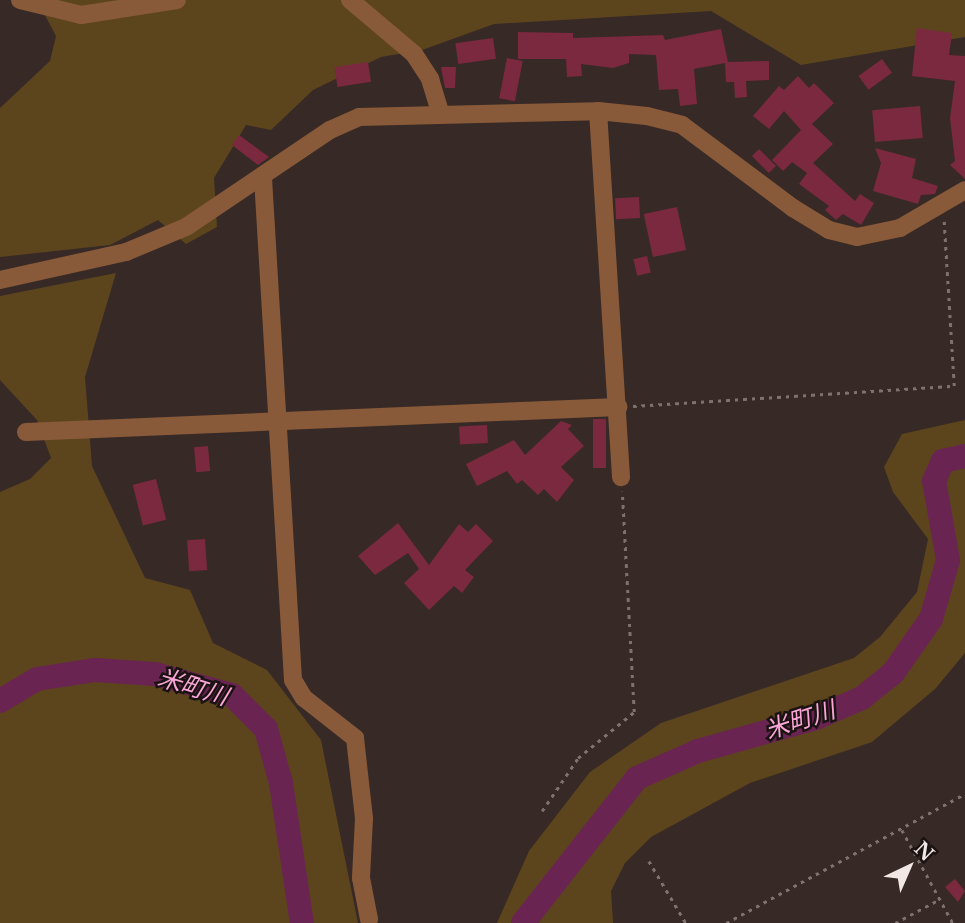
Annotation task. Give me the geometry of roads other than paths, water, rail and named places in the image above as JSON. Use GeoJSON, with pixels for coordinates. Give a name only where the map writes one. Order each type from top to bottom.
{"type":"FeatureCollection","features":[{"type":"Feature","properties":{"kind":"street"},"geometry":{"type":"LineString","coordinates":[[20,0],[81,15],[177,0]]}},
{"type":"Feature","properties":{"kind":"street"},"geometry":{"type":"LineString","coordinates":[[350,0],[414,54],[430,79],[440,112]]}},
{"type":"Feature","properties":{"kind":"street"},"geometry":{"type":"LineString","coordinates":[[598,111],[621,477]]}},
{"type":"Feature","properties":{"kind":"street"},"geometry":{"type":"LineString","coordinates":[[0,280],[126,252],[186,227],[263,178],[330,130],[359,117],[440,112],[598,111],[682,125],[829,230],[857,237],[889,230],[944,207],[965,190]]}},
{"type":"Feature","properties":{"kind":"street"},"geometry":{"type":"LineString","coordinates":[[263,178],[293,680],[304,698],[346,726],[355,738],[364,818],[361,878],[369,919]]}},
{"type":"Feature","properties":{"kind":"street"},"geometry":{"type":"LineString","coordinates":[[26,432],[277,426],[618,407]]}},
{"type":"Feature","properties":{"kind":"waterway","name":"米町川"},"geometry":{"type":"LineString","coordinates":[[523,923],[637,778],[698,751],[816,718],[862,698],[893,673],[931,619],[948,560],[934,481],[943,461],[965,456]]}},
{"type":"Feature","properties":{"kind":"waterway","name":"米町川"},"geometry":{"type":"LineString","coordinates":[[0,701],[37,679],[95,670],[155,674],[232,695],[266,729],[281,783],[302,923]]}}]}
